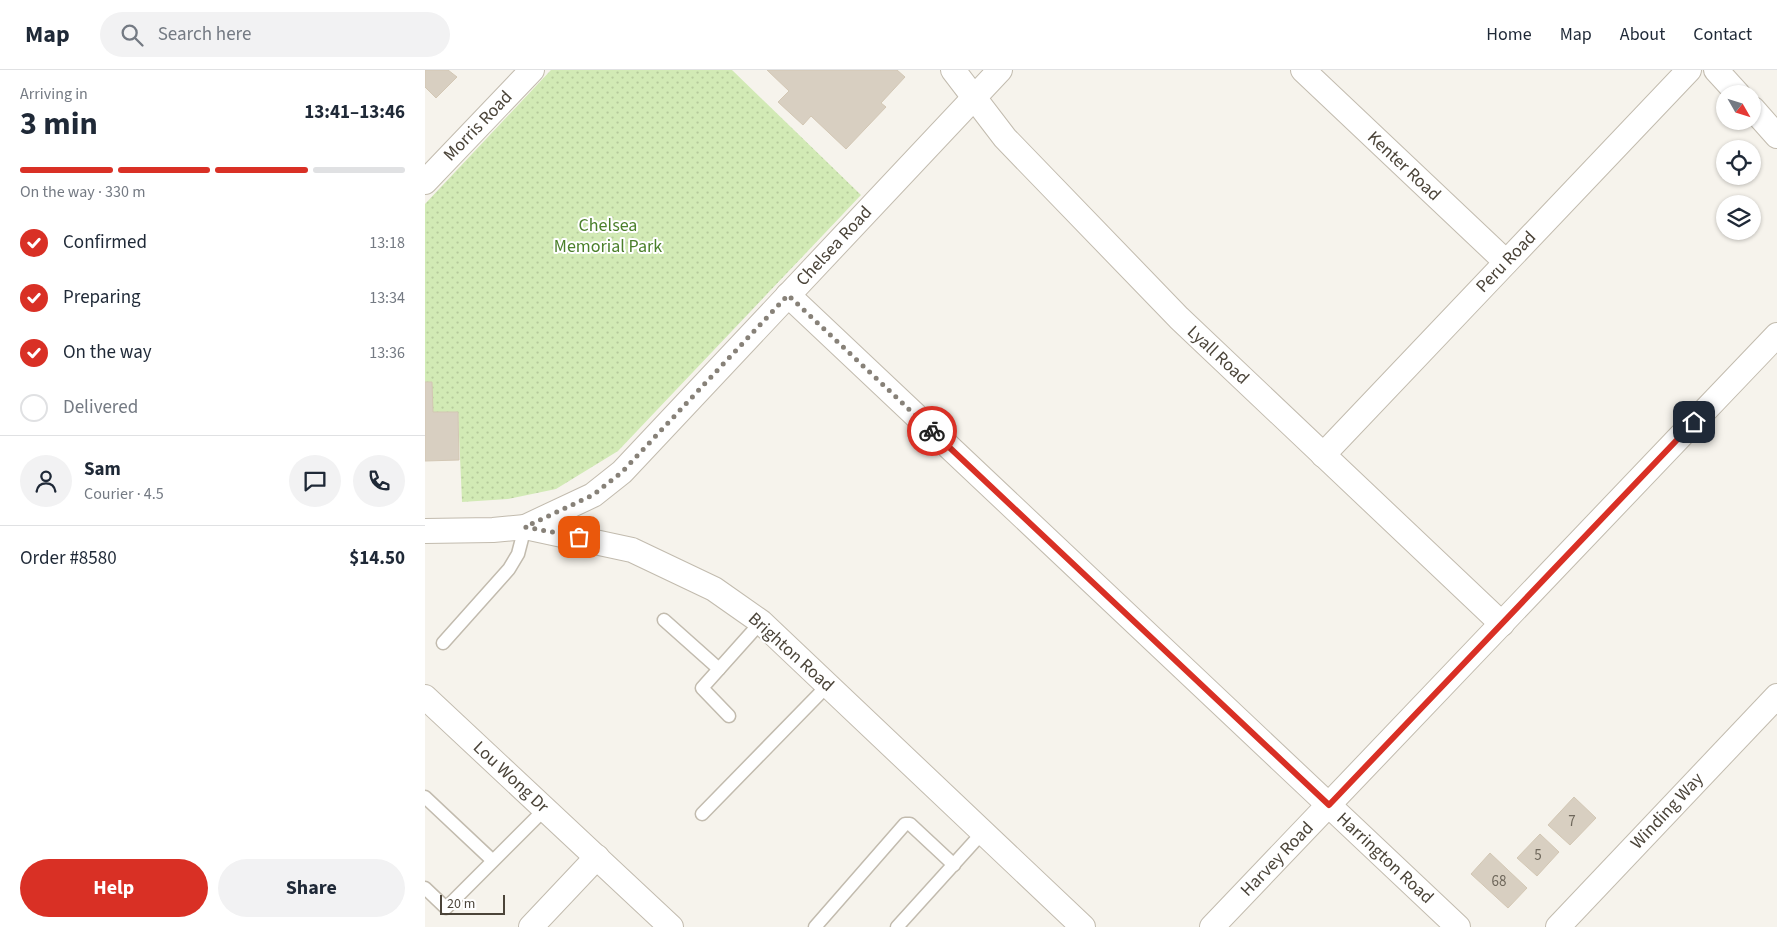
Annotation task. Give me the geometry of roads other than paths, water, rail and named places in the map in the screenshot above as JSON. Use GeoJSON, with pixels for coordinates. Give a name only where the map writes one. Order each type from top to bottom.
{"type":"FeatureCollection","features":[{"type":"Feature","properties":{"kind":"street","name":"Morris Road"},"geometry":{"type":"LineString","coordinates":[[425,182],[531,70]]}},
{"type":"Feature","properties":{"kind":"street","name":"Lyall Road"},"geometry":{"type":"LineString","coordinates":[[953,70],[1005,138],[1179,318],[1502,624]]}},
{"type":"Feature","properties":{"kind":"street","name":"Chelsea Road"},"geometry":{"type":"LineString","coordinates":[[525,527],[593,495],[622,472],[1000,70]]}},
{"type":"Feature","properties":{"kind":"street","name":"Kenter Road"},"geometry":{"type":"LineString","coordinates":[[1303,70],[1506,262]]}},
{"type":"Feature","properties":{"kind":"street","name":"Peru Road"},"geometry":{"type":"LineString","coordinates":[[1323,455],[1689,70]]}},
{"type":"Feature","properties":{"kind":"street"},"geometry":{"type":"LineString","coordinates":[[1716,70],[1730,85]]}},
{"type":"Feature","properties":{"kind":"street"},"geometry":{"type":"LineString","coordinates":[[1761,119],[1777,136]]}},
{"type":"Feature","properties":{"kind":"street","name":"Harrington Road"},"geometry":{"type":"LineString","coordinates":[[788,295],[1458,927]]}},
{"type":"Feature","properties":{"kind":"street","name":"Harvey Road"},"geometry":{"type":"LineString","coordinates":[[1212,927],[1777,336]]}},
{"type":"Feature","properties":{"kind":"street","name":"Brighton Road"},"geometry":{"type":"LineString","coordinates":[[425,531],[493,530],[525,527],[633,550],[714,589],[761,622],[1083,927]]}},
{"type":"Feature","properties":{"kind":"street","name":"Lou Wong Dr"},"geometry":{"type":"LineString","coordinates":[[425,696],[671,927]]}},
{"type":"Feature","properties":{"kind":"street","name":"Winding Way"},"geometry":{"type":"LineString","coordinates":[[1558,927],[1777,696]]}},
{"type":"Feature","properties":{"kind":"street"},"geometry":{"type":"LineString","coordinates":[[531,927],[597,857]]}},
{"type":"Feature","properties":{"kind":"lane"},"geometry":{"type":"LineString","coordinates":[[443,643],[509,569],[518,554],[525,527]]}},
{"type":"Feature","properties":{"kind":"lane"},"geometry":{"type":"LineString","coordinates":[[664,620],[719,669]]}},
{"type":"Feature","properties":{"kind":"lane"},"geometry":{"type":"LineString","coordinates":[[729,716],[702,688],[761,622]]}},
{"type":"Feature","properties":{"kind":"lane"},"geometry":{"type":"LineString","coordinates":[[701,814],[828,686]]}},
{"type":"Feature","properties":{"kind":"lane"},"geometry":{"type":"LineString","coordinates":[[425,797],[492,860]]}},
{"type":"Feature","properties":{"kind":"lane"},"geometry":{"type":"LineString","coordinates":[[425,888],[446,908],[545,808]]}},
{"type":"Feature","properties":{"kind":"lane"},"geometry":{"type":"LineString","coordinates":[[815,927],[905,824],[910,824],[954,865]]}},
{"type":"Feature","properties":{"kind":"lane"},"geometry":{"type":"LineString","coordinates":[[897,927],[983,832]]}},
{"type":"Feature","properties":{"kind":"park label","name":"Chelsea Memorial Park"},"geometry":{"type":"Point","coordinates":[608,235]}}]}
